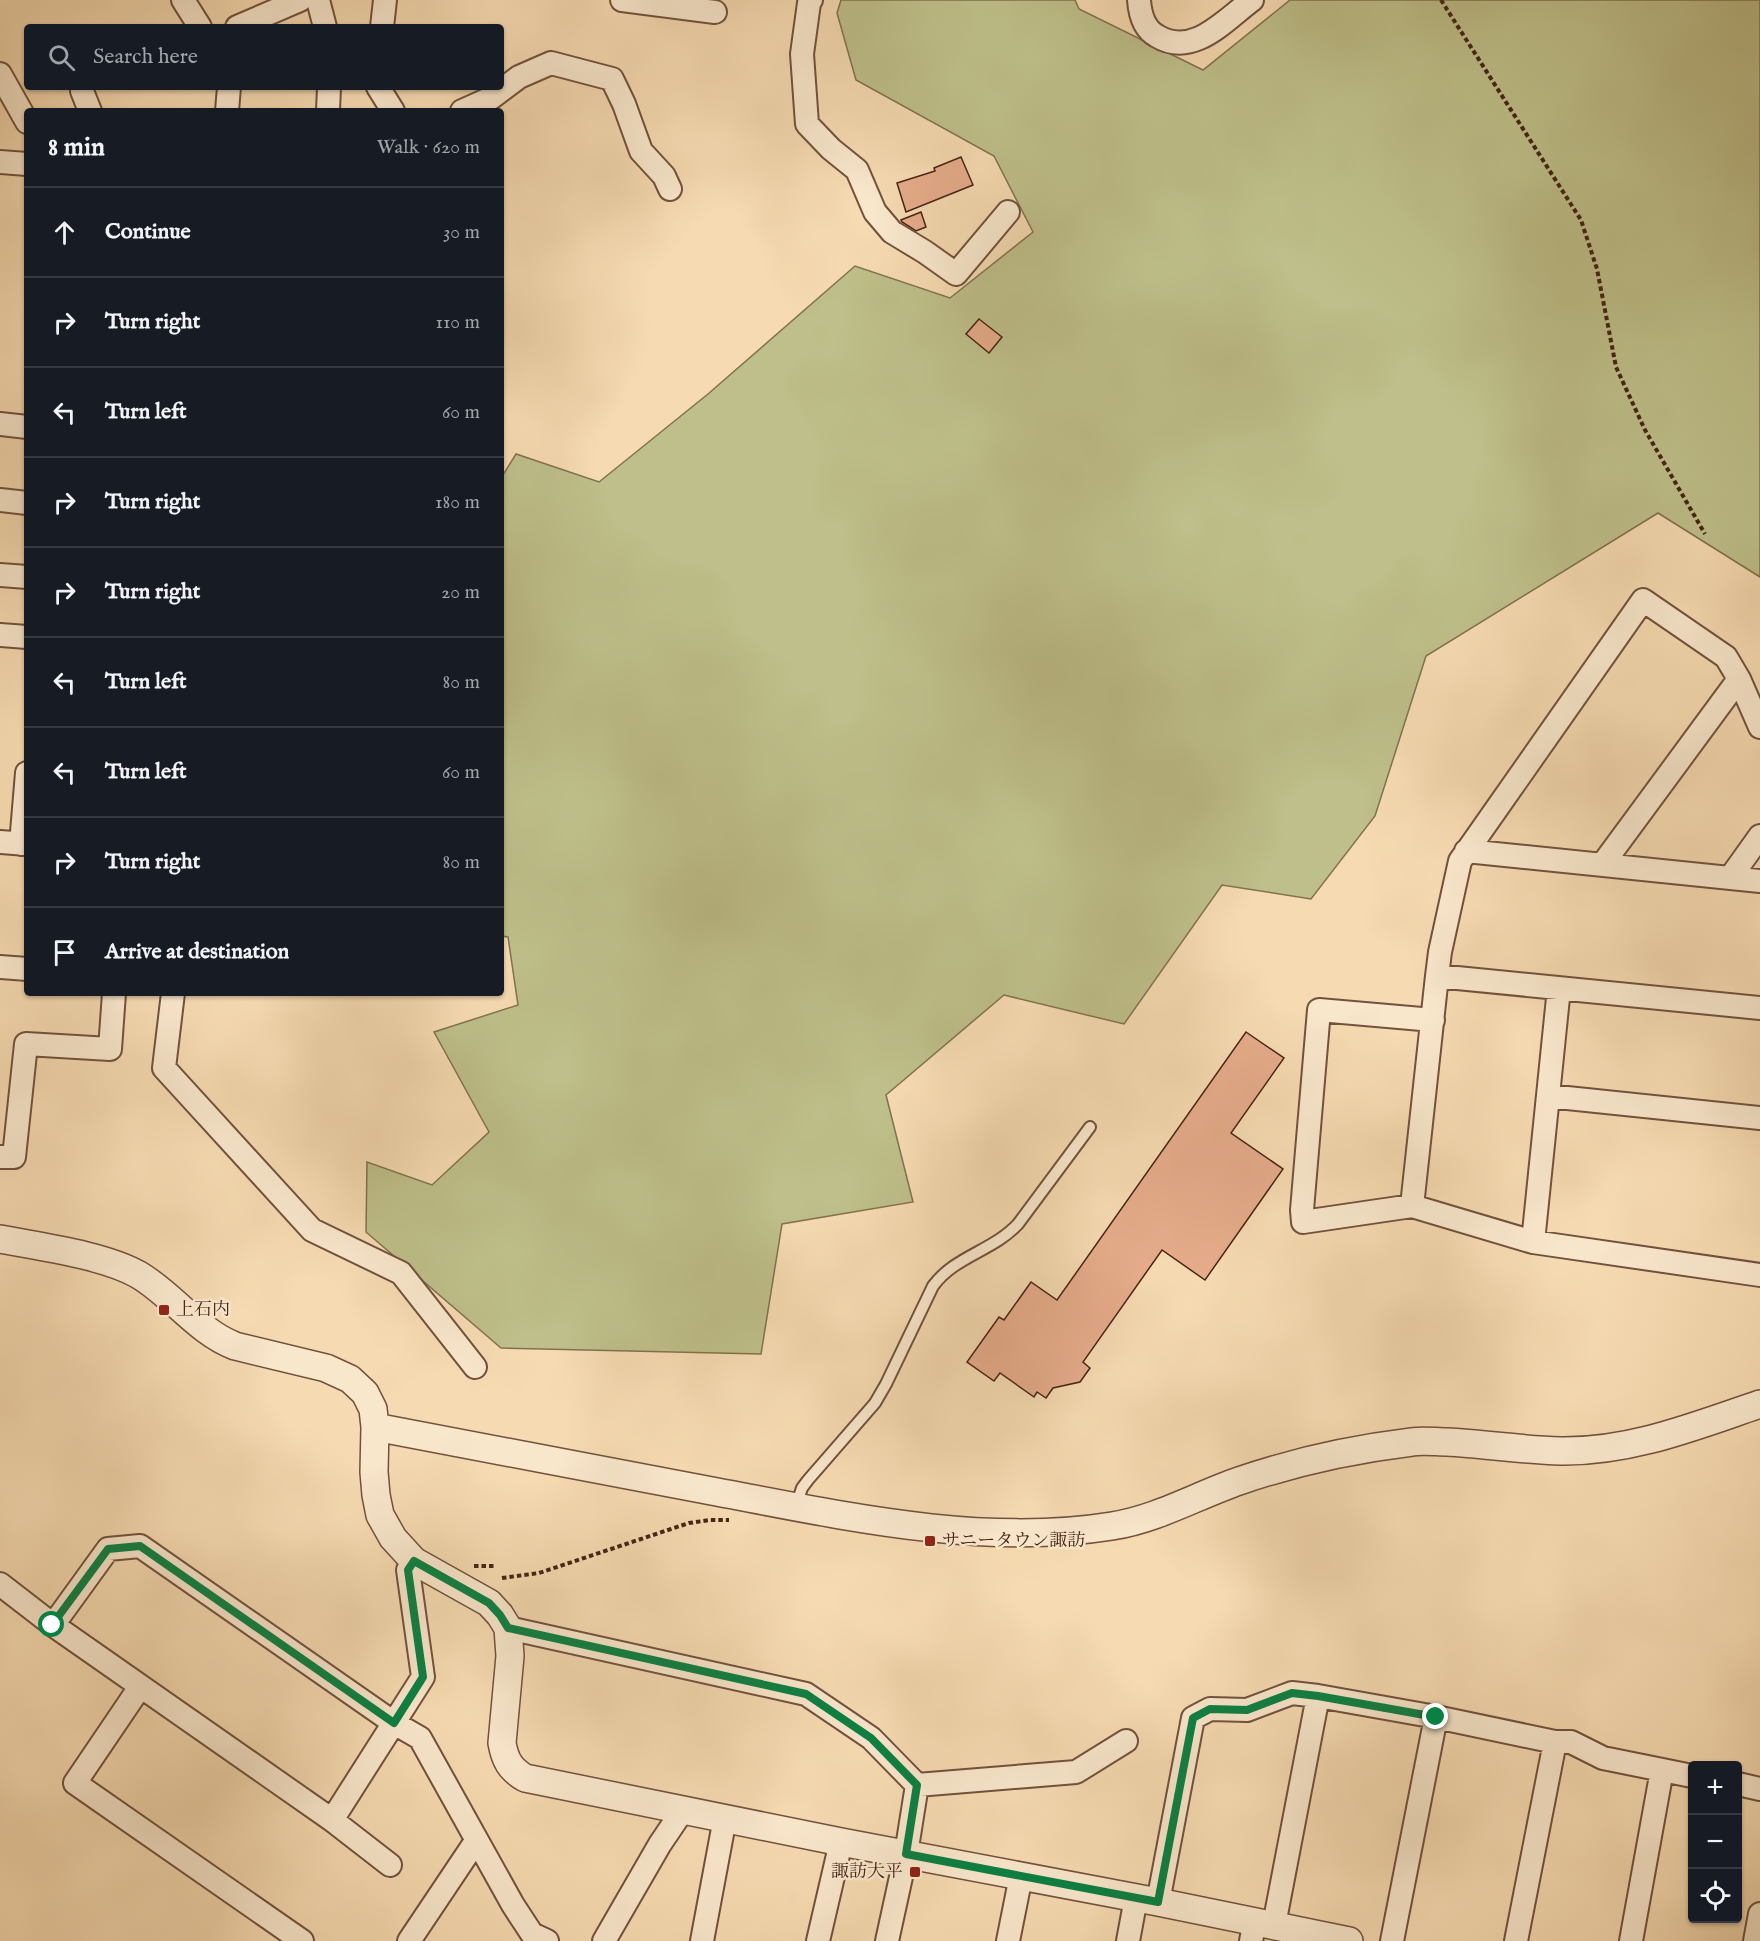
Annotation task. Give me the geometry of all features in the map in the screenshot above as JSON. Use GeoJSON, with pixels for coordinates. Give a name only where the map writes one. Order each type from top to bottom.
{"type":"FeatureCollection","features":[{"type":"Feature","properties":{"kind":"street"},"geometry":{"type":"LineString","coordinates":[[183,0],[198,24]]}},
{"type":"Feature","properties":{"kind":"street"},"geometry":{"type":"LineString","coordinates":[[244,24],[300,0]]}},
{"type":"Feature","properties":{"kind":"street"},"geometry":{"type":"LineString","coordinates":[[318,0],[324,24]]}},
{"type":"Feature","properties":{"kind":"street"},"geometry":{"type":"LineString","coordinates":[[382,24],[385,0]]}},
{"type":"Feature","properties":{"kind":"street"},"geometry":{"type":"LineString","coordinates":[[622,0],[716,12]]}},
{"type":"Feature","properties":{"kind":"street"},"geometry":{"type":"LineString","coordinates":[[811,0],[802,54],[807,124],[831,149],[857,170],[875,212],[892,232],[956,274],[1008,212]]}},
{"type":"Feature","properties":{"kind":"street"},"geometry":{"type":"LineString","coordinates":[[1139,0],[1144,24],[1165,41],[1179,44],[1192,42],[1205,36],[1252,0]]}},
{"type":"Feature","properties":{"kind":"street"},"geometry":{"type":"LineString","coordinates":[[504,88],[519,77],[551,63],[612,79],[641,151],[664,176],[670,189]]}},
{"type":"Feature","properties":{"kind":"street"},"geometry":{"type":"LineString","coordinates":[[0,74],[24,117]]}},
{"type":"Feature","properties":{"kind":"street"},"geometry":{"type":"LineString","coordinates":[[227,108],[229,90]]}},
{"type":"Feature","properties":{"kind":"street"},"geometry":{"type":"LineString","coordinates":[[328,108],[329,90]]}},
{"type":"Feature","properties":{"kind":"street"},"geometry":{"type":"LineString","coordinates":[[380,90],[391,108]]}},
{"type":"Feature","properties":{"kind":"street"},"geometry":{"type":"LineString","coordinates":[[469,108],[491,98],[502,90]]}},
{"type":"Feature","properties":{"kind":"street"},"geometry":{"type":"LineString","coordinates":[[0,162],[24,164]]}},
{"type":"Feature","properties":{"kind":"street"},"geometry":{"type":"LineString","coordinates":[[0,424],[24,427]]}},
{"type":"Feature","properties":{"kind":"street"},"geometry":{"type":"LineString","coordinates":[[0,500],[24,502]]}},
{"type":"Feature","properties":{"kind":"street"},"geometry":{"type":"LineString","coordinates":[[0,575],[24,577]]}},
{"type":"Feature","properties":{"kind":"street"},"geometry":{"type":"LineString","coordinates":[[1412,1206],[1440,952],[1460,861],[1643,600],[1726,657],[1739,679],[1760,726]]}},
{"type":"Feature","properties":{"kind":"street"},"geometry":{"type":"LineString","coordinates":[[0,635],[24,638]]}},
{"type":"Feature","properties":{"kind":"street"},"geometry":{"type":"LineString","coordinates":[[1602,865],[1739,679]]}},
{"type":"Feature","properties":{"kind":"street"},"geometry":{"type":"LineString","coordinates":[[16,843],[24,792]]}},
{"type":"Feature","properties":{"kind":"street"},"geometry":{"type":"LineString","coordinates":[[1730,878],[1760,836]]}},
{"type":"Feature","properties":{"kind":"street"},"geometry":{"type":"LineString","coordinates":[[1466,851],[1760,881]]}},
{"type":"Feature","properties":{"kind":"street"},"geometry":{"type":"LineString","coordinates":[[0,967],[24,969]]}},
{"type":"Feature","properties":{"kind":"street"},"geometry":{"type":"LineString","coordinates":[[1437,976],[1760,1008]]}},
{"type":"Feature","properties":{"kind":"street"},"geometry":{"type":"LineString","coordinates":[[1533,1242],[1559,988]]}},
{"type":"Feature","properties":{"kind":"street"},"geometry":{"type":"LineString","coordinates":[[0,1157],[14,1157],[26,1044],[110,1049],[114,996]]}},
{"type":"Feature","properties":{"kind":"street"},"geometry":{"type":"LineString","coordinates":[[173,996],[164,1068],[312,1230],[401,1273],[475,1367]]}},
{"type":"Feature","properties":{"kind":"street"},"geometry":{"type":"LineString","coordinates":[[1433,1020],[1319,1010],[1302,1210],[1303,1222],[1412,1206],[1533,1242],[1760,1275]]}},
{"type":"Feature","properties":{"kind":"street"},"geometry":{"type":"LineString","coordinates":[[1548,1096],[1760,1118]]}},
{"type":"Feature","properties":{"kind":"street"},"geometry":{"type":"LineString","coordinates":[[0,1239],[121,1267],[153,1285],[206,1331],[222,1341],[235,1347],[326,1368],[350,1379],[365,1393],[373,1409],[375,1427],[376,1495],[380,1515],[393,1538],[414,1561],[489,1603],[508,1628],[510,1656],[502,1743],[504,1757],[513,1771],[525,1778],[841,1842],[1147,1900],[1260,1929],[1349,1941]]}},
{"type":"Feature","properties":{"kind":"street"},"geometry":{"type":"LineString","coordinates":[[375,1427],[796,1507],[899,1523],[979,1532],[1050,1532],[1113,1526],[1161,1514],[1239,1481],[1305,1462],[1365,1449],[1416,1441],[1561,1451],[1607,1448],[1649,1441],[1760,1404]]}},
{"type":"Feature","properties":{"kind":"street"},"geometry":{"type":"LineString","coordinates":[[52,1625],[108,1549],[140,1546],[394,1723],[420,1738],[476,1841],[531,1934],[547,1941]]}},
{"type":"Feature","properties":{"kind":"street"},"geometry":{"type":"LineString","coordinates":[[332,1820],[423,1677],[408,1570],[414,1561]]}},
{"type":"Feature","properties":{"kind":"street"},"geometry":{"type":"LineString","coordinates":[[0,1584],[52,1625],[332,1820],[390,1865]]}},
{"type":"Feature","properties":{"kind":"street"},"geometry":{"type":"LineString","coordinates":[[508,1628],[806,1694],[871,1738],[917,1785]]}},
{"type":"Feature","properties":{"kind":"street"},"geometry":{"type":"LineString","coordinates":[[140,1686],[75,1783],[302,1941]]}},
{"type":"Feature","properties":{"kind":"street"},"geometry":{"type":"LineString","coordinates":[[1128,1941],[1147,1900],[1193,1718],[1210,1709],[1247,1710],[1292,1693],[1318,1696],[1436,1717],[1555,1742],[1571,1742],[1603,1758],[1688,1775]]}},
{"type":"Feature","properties":{"kind":"street"},"geometry":{"type":"LineString","coordinates":[[1260,1929],[1318,1696]]}},
{"type":"Feature","properties":{"kind":"street"},"geometry":{"type":"LineString","coordinates":[[1392,1941],[1436,1717]]}},
{"type":"Feature","properties":{"kind":"street"},"geometry":{"type":"LineString","coordinates":[[917,1785],[1076,1772],[1126,1741]]}},
{"type":"Feature","properties":{"kind":"street"},"geometry":{"type":"LineString","coordinates":[[1516,1941],[1555,1742]]}},
{"type":"Feature","properties":{"kind":"street"},"geometry":{"type":"LineString","coordinates":[[1631,1941],[1662,1770]]}},
{"type":"Feature","properties":{"kind":"street"},"geometry":{"type":"LineString","coordinates":[[887,1941],[906,1854],[917,1785]]}},
{"type":"Feature","properties":{"kind":"street"},"geometry":{"type":"LineString","coordinates":[[1742,1785],[1760,1789]]}},
{"type":"Feature","properties":{"kind":"street"},"geometry":{"type":"LineString","coordinates":[[604,1941],[660,1844],[683,1810]]}},
{"type":"Feature","properties":{"kind":"street"},"geometry":{"type":"LineString","coordinates":[[702,1941],[726,1818]]}},
{"type":"Feature","properties":{"kind":"street"},"geometry":{"type":"LineString","coordinates":[[409,1941],[476,1841]]}},
{"type":"Feature","properties":{"kind":"street"},"geometry":{"type":"LineString","coordinates":[[818,1941],[841,1842]]}},
{"type":"Feature","properties":{"kind":"street"},"geometry":{"type":"LineString","coordinates":[[1008,1941],[1021,1876]]}},
{"type":"Feature","properties":{"kind":"street"},"geometry":{"type":"LineString","coordinates":[[1755,1941],[1760,1914]]}},
{"type":"Feature","properties":{"kind":"lane"},"geometry":{"type":"LineString","coordinates":[[796,1507],[802,1488],[874,1403],[886,1384],[933,1286],[942,1274],[952,1266],[1008,1235],[1090,1127]]}},
{"type":"Feature","properties":{"kind":"path"},"geometry":{"type":"LineString","coordinates":[[1442,0],[1581,220],[1597,269],[1616,367],[1645,430],[1705,534]]}},
{"type":"Feature","properties":{"kind":"path"},"geometry":{"type":"LineString","coordinates":[[465,1566],[496,1566]]}},
{"type":"Feature","properties":{"kind":"green space"},"geometry":{"type":"Polygon","coordinates":[[[841,0],[1075,0],[1079,9],[1203,70],[1290,0],[1760,0],[1760,577],[1658,513],[1426,656],[1375,816],[1311,899],[1222,885],[1124,1024],[1004,995],[886,1095],[913,1202],[782,1224],[761,1354],[501,1348],[366,1232],[367,1162],[432,1185],[489,1132],[434,1032],[518,1005],[508,937],[504,936],[504,473],[516,454],[599,482],[708,394],[855,266],[950,298],[1033,232],[994,156],[856,80],[837,13],[841,0]]]}},
{"type":"Feature","properties":{"kind":"building"},"geometry":{"type":"Polygon","coordinates":[[[961,157],[973,185],[906,212],[897,183],[935,171],[934,168],[961,157]]]}},
{"type":"Feature","properties":{"kind":"building"},"geometry":{"type":"Polygon","coordinates":[[[921,212],[926,227],[916,231],[901,220],[921,212]]]}},
{"type":"Feature","properties":{"kind":"building"},"geometry":{"type":"Polygon","coordinates":[[[979,319],[1002,337],[989,353],[966,334],[979,319]]]}},
{"type":"Feature","properties":{"kind":"building"},"geometry":{"type":"Polygon","coordinates":[[[1246,1032],[1284,1058],[1231,1133],[1283,1169],[1205,1280],[1162,1250],[1083,1362],[1090,1368],[1080,1382],[1053,1388],[1046,1398],[1037,1392],[1034,1397],[1000,1373],[994,1381],[967,1362],[999,1317],[1004,1320],[1031,1282],[1057,1300],[1246,1032]]]}},
{"type":"Feature","properties":{"kind":"place","name":"上石内"},"geometry":{"type":"Point","coordinates":[164,1310]}},
{"type":"Feature","properties":{"kind":"place","name":"サニータウン諏訪"},"geometry":{"type":"Point","coordinates":[930,1541]}},
{"type":"Feature","properties":{"kind":"place","name":"諏訪大平"},"geometry":{"type":"Point","coordinates":[915,1872]}},
{"type":"Feature","properties":{"kind":"route"},"geometry":{"type":"LineString","coordinates":[[52,1625],[108,1549],[140,1546],[394,1723],[423,1677],[408,1570],[414,1561],[489,1603],[508,1628],[806,1694],[871,1738],[917,1785],[906,1854],[1158,1902],[1193,1718],[1210,1709],[1247,1710],[1292,1693],[1436,1717]]}}]}
